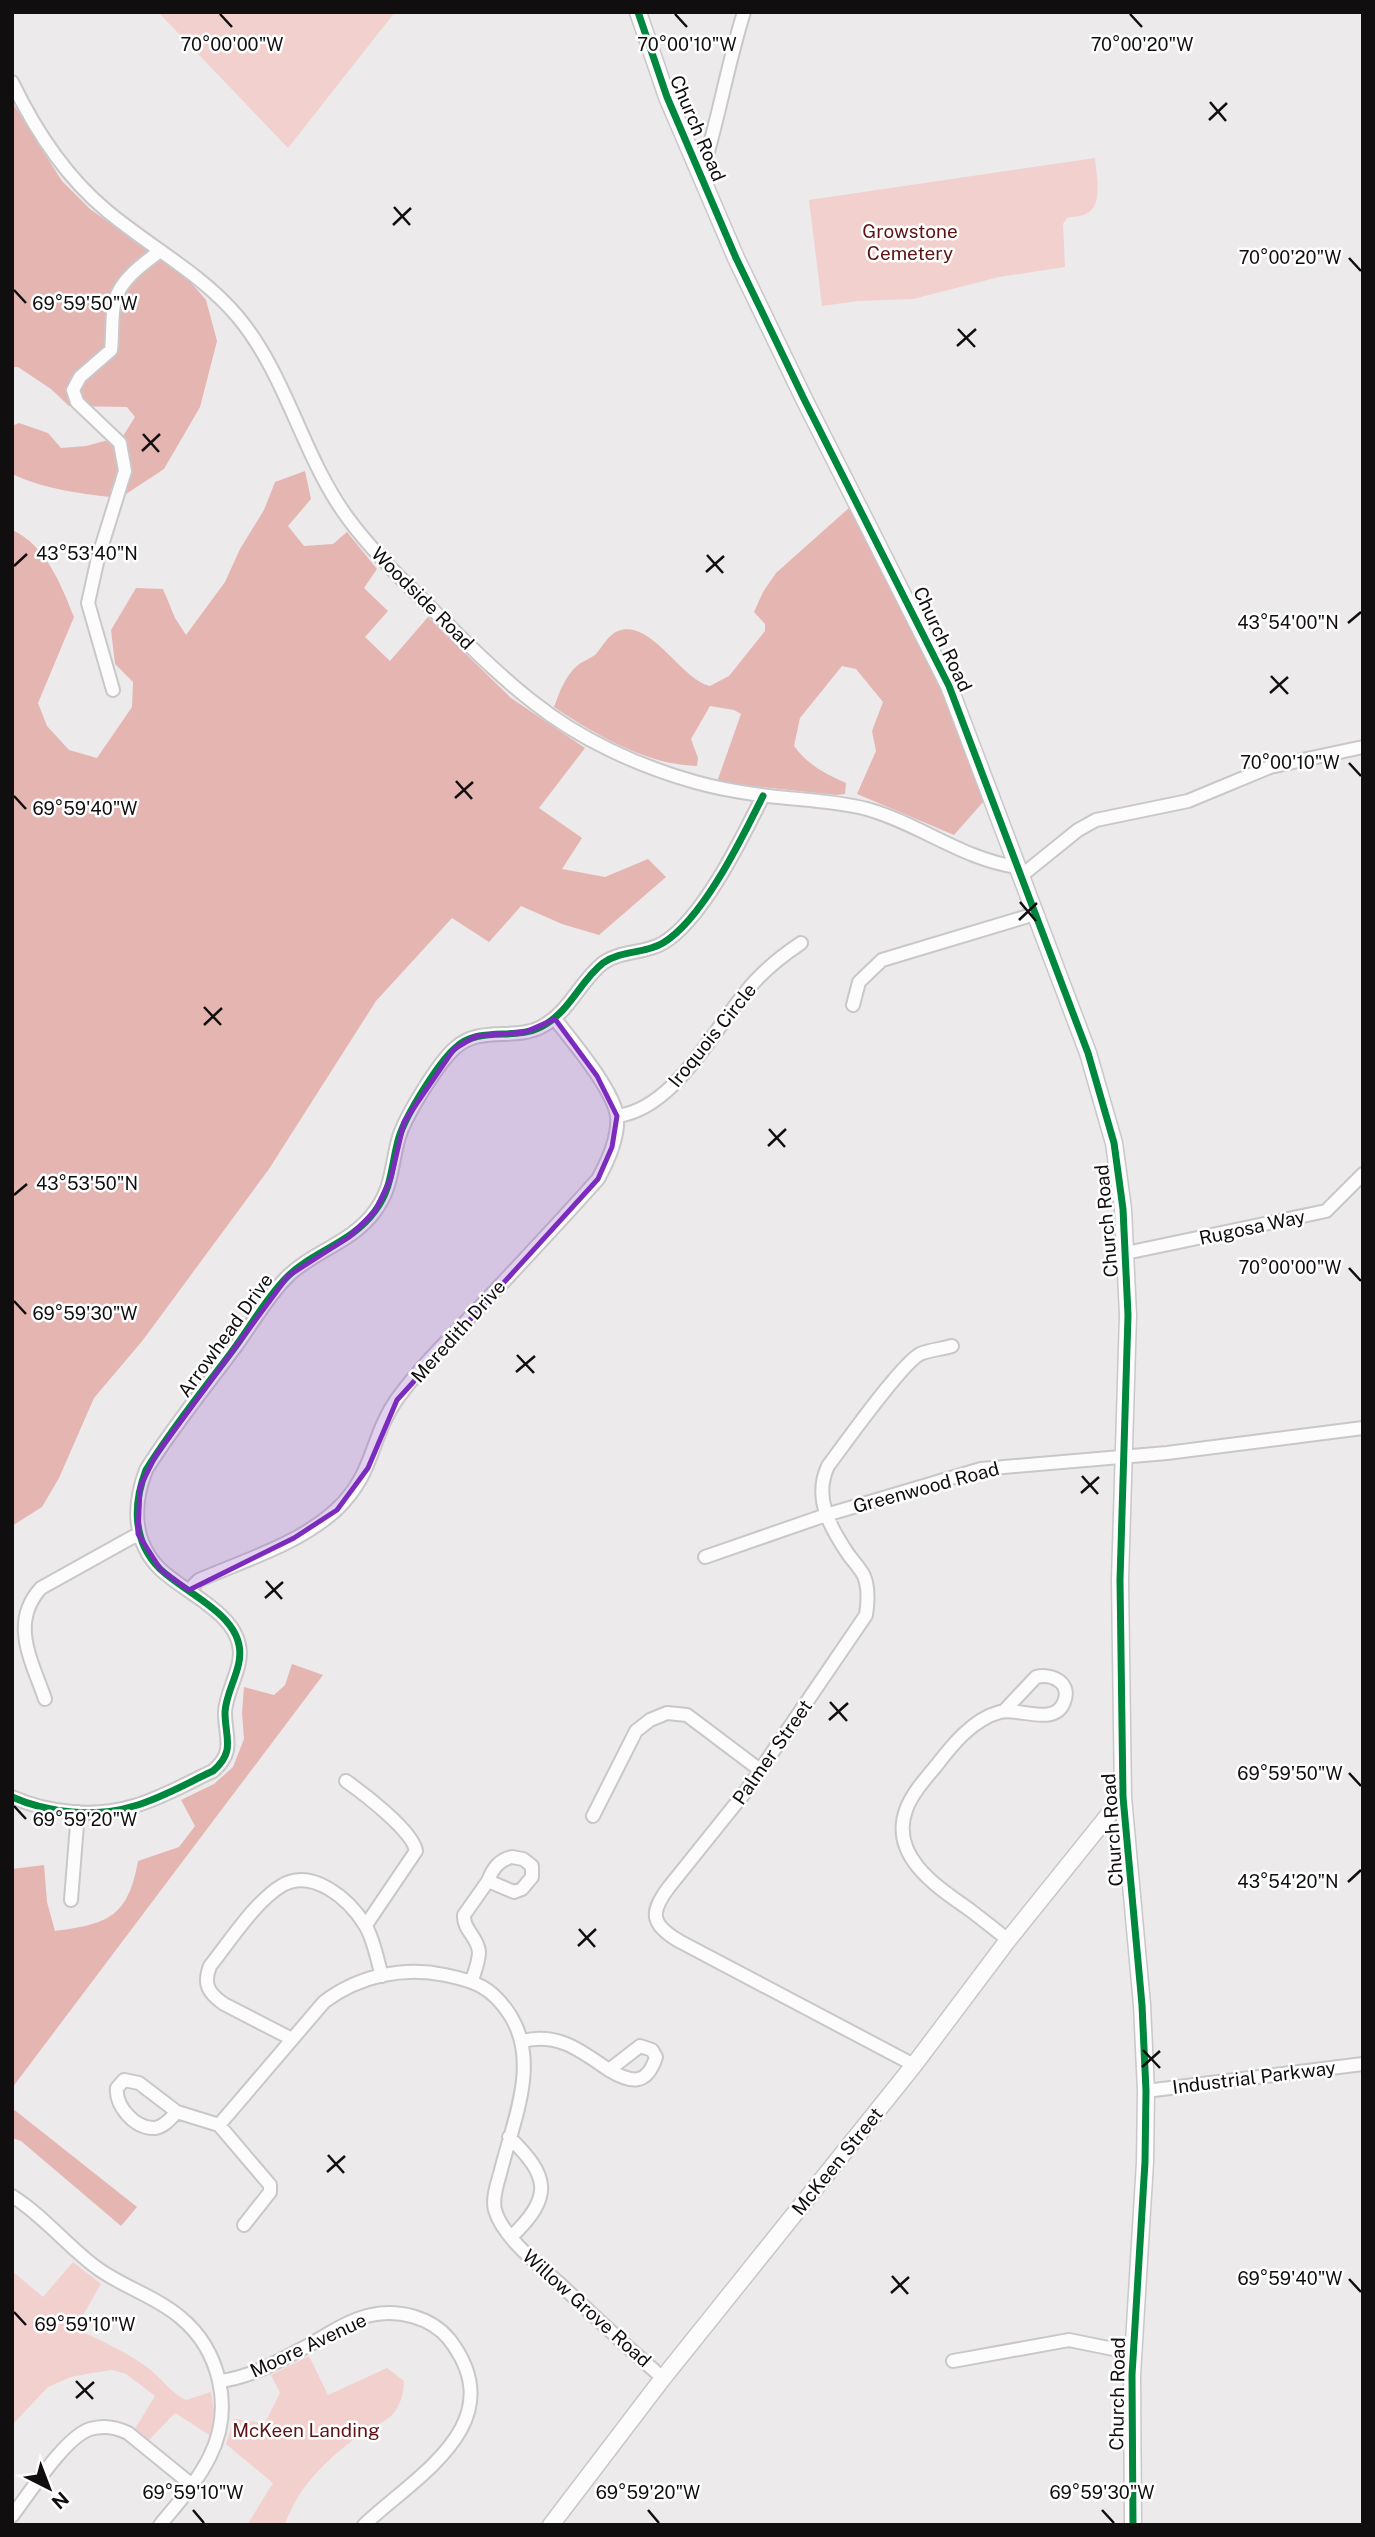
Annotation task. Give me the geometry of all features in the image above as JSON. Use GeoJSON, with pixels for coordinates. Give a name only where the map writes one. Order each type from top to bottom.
{"type":"FeatureCollection","features":[{"type":"Feature","properties":{"kind":"street","name":"Church Road"},"geometry":{"type":"LineString","coordinates":[[638,12],[667,97],[772,334],[939,664],[1019,871],[1102,1098],[1118,1165],[1126,1253],[1128,1315],[1121,1580],[1123,1797],[1142,2005],[1146,2091],[1145,2162],[1133,2353],[1133,2525]]}},
{"type":"Feature","properties":{"kind":"street"},"geometry":{"type":"LineString","coordinates":[[701,176],[715,132],[723,84],[744,12]]}},
{"type":"Feature","properties":{"kind":"street","name":"Woodside Road"},"geometry":{"type":"LineString","coordinates":[[12,82],[37,128],[73,178],[107,211],[212,291],[245,326],[270,366],[332,494],[360,534],[393,571],[516,690],[575,731],[650,767],[693,782],[763,796],[826,801],[869,810],[890,817],[975,857],[1019,871]]}},
{"type":"Feature","properties":{"kind":"street"},"geometry":{"type":"LineString","coordinates":[[113,690],[88,603],[125,471],[120,443],[77,402],[72,390],[80,377],[111,350],[115,299],[120,290],[142,265],[160,251]]}},
{"type":"Feature","properties":{"kind":"street"},"geometry":{"type":"LineString","coordinates":[[1019,871],[1096,820],[1188,801],[1270,767],[1363,747]]}},
{"type":"Feature","properties":{"kind":"street","name":"Arrowhead Drive"},"geometry":{"type":"LineString","coordinates":[[138,1534],[140,1487],[156,1455],[288,1276],[349,1237],[375,1211],[391,1178],[404,1122],[454,1049],[477,1036],[525,1032],[555,1018],[604,962],[621,954],[657,946],[686,924],[726,863],[763,796]]}},
{"type":"Feature","properties":{"kind":"street"},"geometry":{"type":"LineString","coordinates":[[853,1005],[859,982],[882,960],[1035,914]]}},
{"type":"Feature","properties":{"kind":"street","name":"Iroquois Circle"},"geometry":{"type":"LineString","coordinates":[[617,1116],[639,1111],[663,1096],[746,991],[770,965],[801,943]]}},
{"type":"Feature","properties":{"kind":"street"},"geometry":{"type":"LineString","coordinates":[[555,1018],[597,1076],[617,1116]]}},
{"type":"Feature","properties":{"kind":"street","name":"Meredith Drive"},"geometry":{"type":"LineString","coordinates":[[189,1590],[199,1580],[309,1530],[349,1497],[368,1468],[379,1432],[397,1400],[449,1339],[598,1179],[607,1164],[617,1116]]}},
{"type":"Feature","properties":{"kind":"street","name":"Rugosa Way"},"geometry":{"type":"LineString","coordinates":[[1126,1253],[1326,1212],[1363,1174]]}},
{"type":"Feature","properties":{"kind":"street","name":"Palmer Street"},"geometry":{"type":"LineString","coordinates":[[914,2065],[679,1941],[659,1927],[655,1913],[658,1902],[721,1824],[866,1615],[867,1586],[864,1576],[837,1537],[822,1500],[823,1482],[828,1466],[895,1379],[919,1354],[952,1346]]}},
{"type":"Feature","properties":{"kind":"street","name":"Greenwood Road"},"geometry":{"type":"LineString","coordinates":[[705,1557],[826,1515],[981,1469],[1124,1457],[1363,1428]]}},
{"type":"Feature","properties":{"kind":"street"},"geometry":{"type":"LineString","coordinates":[[12,1797],[39,1807],[78,1812],[111,1811],[140,1804],[213,1771],[226,1756],[229,1746],[226,1706],[237,1666],[239,1644],[225,1619],[161,1570],[138,1534],[55,1579],[41,1588],[30,1602],[23,1630],[45,1699]]}},
{"type":"Feature","properties":{"kind":"street"},"geometry":{"type":"LineString","coordinates":[[1004,1711],[1044,1715],[1053,1713],[1065,1701],[1066,1692],[1062,1682],[1054,1676],[1036,1677],[1004,1711],[988,1717],[966,1732],[942,1758],[905,1811],[904,1832],[910,1855],[924,1875],[1008,1940]]}},
{"type":"Feature","properties":{"kind":"street"},"geometry":{"type":"LineString","coordinates":[[593,1816],[636,1731],[650,1720],[667,1713],[687,1715],[760,1770]]}},
{"type":"Feature","properties":{"kind":"street"},"geometry":{"type":"LineString","coordinates":[[346,1780],[383,1810],[415,1846],[416,1851],[366,1925]]}},
{"type":"Feature","properties":{"kind":"street","name":"McKeen Street"},"geometry":{"type":"LineString","coordinates":[[551,2525],[663,2378],[914,2065],[1008,1940],[1123,1797]]}},
{"type":"Feature","properties":{"kind":"street"},"geometry":{"type":"LineString","coordinates":[[71,1900],[78,1812]]}},
{"type":"Feature","properties":{"kind":"street"},"geometry":{"type":"LineString","coordinates":[[292,2039],[214,1997],[206,1986],[206,1975],[211,1966],[261,1903],[274,1891],[289,1881],[310,1880],[321,1884],[341,1899],[366,1925],[382,1976]]}},
{"type":"Feature","properties":{"kind":"street"},"geometry":{"type":"LineString","coordinates":[[472,1980],[479,1952],[465,1926],[464,1915],[488,1881]]}},
{"type":"Feature","properties":{"kind":"street","name":"Willow Grove Road"},"geometry":{"type":"LineString","coordinates":[[219,2125],[324,2002],[339,1991],[360,1981],[382,1976],[430,1972],[472,1980],[499,2000],[523,2041],[522,2085],[494,2203],[499,2219],[511,2237],[663,2378]]}},
{"type":"Feature","properties":{"kind":"street"},"geometry":{"type":"LineString","coordinates":[[523,2041],[536,2038],[558,2039],[609,2070]]}},
{"type":"Feature","properties":{"kind":"street","name":"Industrial Parkway"},"geometry":{"type":"LineString","coordinates":[[1146,2091],[1319,2067],[1363,2064]]}},
{"type":"Feature","properties":{"kind":"street"},"geometry":{"type":"LineString","coordinates":[[177,2112],[160,2126],[147,2126],[123,2111],[117,2101],[117,2088],[124,2080],[134,2080],[177,2112],[219,2125],[270,2185],[270,2192],[244,2225]]}},
{"type":"Feature","properties":{"kind":"street","name":"Willow Grove Road"},"geometry":{"type":"LineString","coordinates":[[509,2137],[531,2161],[542,2183],[542,2194],[534,2211],[511,2237]]}},
{"type":"Feature","properties":{"kind":"street"},"geometry":{"type":"LineString","coordinates":[[12,2196],[27,2205],[99,2269],[180,2317],[204,2344],[215,2364],[220,2381],[222,2419],[217,2438],[211,2455],[192,2485],[160,2525]]}},
{"type":"Feature","properties":{"kind":"street","name":"Moore Avenue"},"geometry":{"type":"LineString","coordinates":[[220,2381],[259,2370],[339,2327],[372,2315],[393,2314],[424,2319],[446,2336],[460,2356],[469,2379],[470,2401],[462,2430],[446,2453],[364,2525]]}},
{"type":"Feature","properties":{"kind":"street"},"geometry":{"type":"LineString","coordinates":[[953,2361],[1069,2340],[1133,2353]]}},
{"type":"Feature","properties":{"kind":"street"},"geometry":{"type":"LineString","coordinates":[[12,2516],[76,2437],[99,2427],[118,2428],[128,2433],[192,2485]]}},
{"type":"Feature","properties":{"kind":"highlighted area"},"geometry":{"type":"Polygon","coordinates":[[[555,1019],[597,1076],[617,1116],[612,1147],[598,1179],[397,1400],[368,1468],[337,1510],[294,1538],[189,1590],[161,1570],[138,1534],[140,1487],[156,1455],[288,1276],[349,1237],[375,1211],[391,1178],[404,1122],[454,1049],[476,1036],[525,1032],[555,1019]]]}},
{"type":"Feature","properties":{"kind":"green space"},"geometry":{"type":"Polygon","coordinates":[[[158,12],[395,12],[288,148],[158,12]]]}},
{"type":"Feature","properties":{"kind":"green space","name":"Growstone Cemetery"},"geometry":{"type":"Polygon","coordinates":[[[1095,158],[1098,187],[1096,201],[1089,212],[1067,218],[1063,224],[1065,267],[999,277],[913,299],[858,301],[822,306],[809,200],[1095,158]]]}},
{"type":"Feature","properties":{"kind":"green space","name":"McKeen Landing"},"geometry":{"type":"Polygon","coordinates":[[[73,2262],[101,2284],[75,2329],[136,2360],[186,2400],[211,2392],[214,2411],[211,2436],[175,2413],[148,2441],[133,2432],[155,2396],[126,2374],[112,2370],[71,2377],[48,2387],[12,2425],[12,2271],[43,2297],[73,2262]]]}},
{"type":"Feature","properties":{"kind":"green space","name":"McKeen Landing"},"geometry":{"type":"Polygon","coordinates":[[[309,2356],[328,2395],[387,2368],[404,2381],[401,2400],[391,2416],[342,2448],[322,2467],[304,2488],[285,2525],[247,2525],[273,2483],[226,2444],[234,2419],[265,2423],[280,2393],[271,2375],[309,2356]]]}},
{"type":"Feature","properties":{"kind":"shaded area"},"geometry":{"type":"Polygon","coordinates":[[[12,102],[62,181],[90,209],[187,278],[206,300],[217,341],[200,407],[164,469],[120,498],[51,488],[12,474],[12,426],[19,423],[48,433],[61,448],[86,446],[123,436],[135,417],[127,407],[69,406],[51,389],[18,367],[12,367],[12,102]]]}},
{"type":"Feature","properties":{"kind":"shaded area"},"geometry":{"type":"Polygon","coordinates":[[[305,471],[311,499],[288,526],[304,546],[333,544],[347,532],[377,569],[364,588],[388,611],[365,637],[390,661],[428,617],[511,698],[585,748],[539,808],[582,838],[562,869],[605,877],[648,859],[666,877],[599,935],[562,924],[521,906],[489,942],[452,918],[376,1001],[269,1169],[143,1340],[94,1398],[59,1478],[42,1507],[12,1526],[12,530],[34,545],[51,567],[74,617],[38,703],[47,726],[69,750],[97,758],[132,707],[133,682],[115,664],[111,630],[136,588],[163,589],[175,618],[186,635],[225,582],[240,549],[264,510],[275,482],[305,471]]]}},
{"type":"Feature","properties":{"kind":"shaded area"},"geometry":{"type":"Polygon","coordinates":[[[850,507],[921,642],[984,801],[954,835],[857,794],[876,751],[872,731],[883,702],[856,669],[842,666],[800,718],[794,746],[817,768],[846,783],[845,794],[717,782],[741,714],[734,710],[710,706],[691,739],[698,758],[697,766],[640,754],[604,737],[554,707],[563,684],[573,669],[596,654],[618,631],[630,629],[642,633],[688,673],[710,686],[729,676],[765,631],[765,624],[754,612],[776,573],[850,507]]]}},
{"type":"Feature","properties":{"kind":"shaded area"},"geometry":{"type":"Polygon","coordinates":[[[292,1664],[323,1675],[12,2088],[12,1869],[44,1865],[47,1902],[55,1931],[89,1925],[113,1914],[128,1895],[138,1861],[179,1847],[195,1826],[181,1800],[214,1784],[233,1767],[244,1739],[244,1687],[274,1695],[285,1685],[292,1664]]]}},
{"type":"Feature","properties":{"kind":"shaded area"},"geometry":{"type":"Polygon","coordinates":[[[12,2108],[137,2207],[121,2226],[21,2141],[12,2138],[12,2108]]]}},
{"type":"Feature","properties":{"kind":"cycle path"},"geometry":{"type":"LineString","coordinates":[[638,12],[667,97],[736,258],[949,686],[1088,1053],[1114,1143],[1123,1209],[1128,1315],[1120,1580],[1123,1797],[1142,2005],[1146,2091],[1145,2162],[1132,2375],[1133,2525]]}},
{"type":"Feature","properties":{"kind":"cycle path"},"geometry":{"type":"LineString","coordinates":[[12,1797],[41,1807],[72,1812],[119,1810],[164,1795],[213,1771],[220,1764],[228,1744],[225,1712],[239,1662],[239,1645],[225,1619],[160,1569],[144,1546],[137,1509],[146,1470],[279,1285],[308,1260],[355,1231],[375,1211],[385,1193],[396,1147],[408,1116],[448,1055],[465,1041],[475,1037],[520,1033],[541,1027],[560,1013],[603,963],[617,956],[649,949],[678,932],[707,897],[763,796]]}}]}
